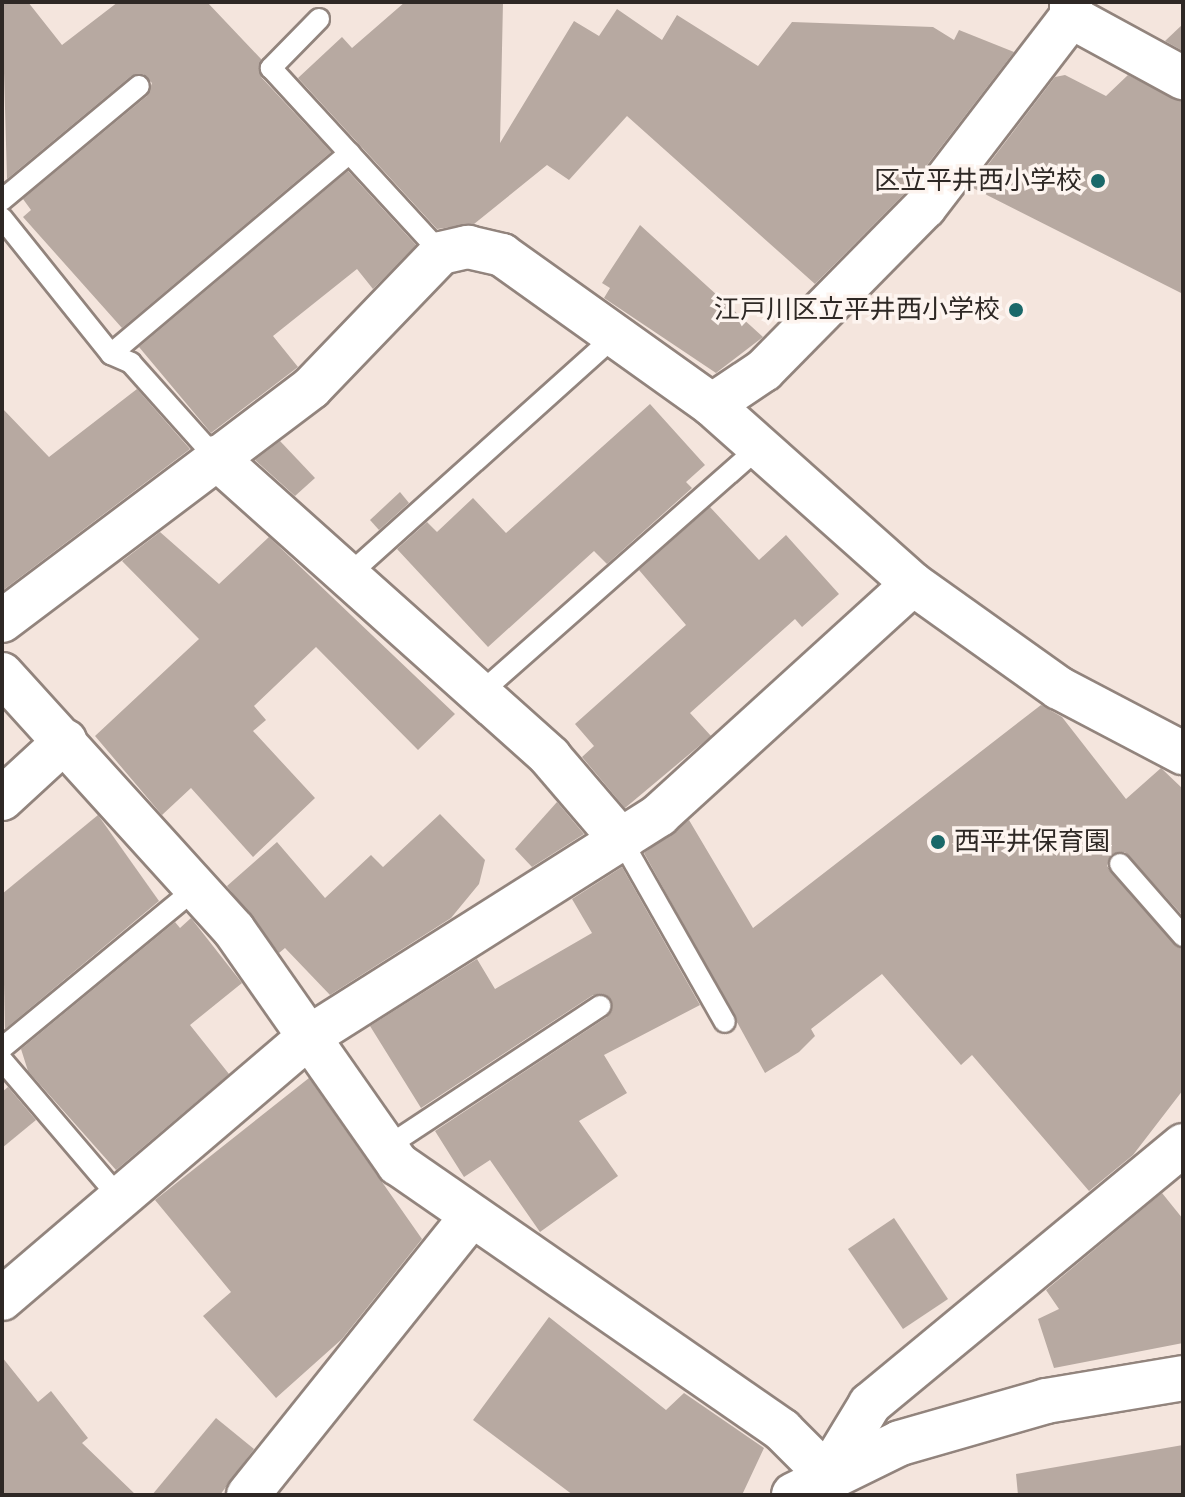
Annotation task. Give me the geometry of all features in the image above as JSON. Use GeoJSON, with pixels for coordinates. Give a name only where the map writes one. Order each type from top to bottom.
{"type":"FeatureCollection","features":[{"type":"Feature","properties":{"kind":"street"},"geometry":{"type":"LineString","coordinates":[[712,405],[764,370],[925,207],[1071,10],[1183,78]]}},
{"type":"Feature","properties":{"kind":"street"},"geometry":{"type":"LineString","coordinates":[[2,621],[215,457],[311,388],[441,253],[468,247],[502,255],[712,405],[913,584],[1059,688],[1183,753]]}},
{"type":"Feature","properties":{"kind":"street"},"geometry":{"type":"LineString","coordinates":[[215,457],[344,580],[550,757],[622,841]]}},
{"type":"Feature","properties":{"kind":"street"},"geometry":{"type":"LineString","coordinates":[[2,1299],[310,1036],[622,841],[913,584]]}},
{"type":"Feature","properties":{"kind":"street"},"geometry":{"type":"LineString","coordinates":[[2,674],[196,888],[310,1036],[385,1148],[469,1219],[782,1430],[810,1485]]}},
{"type":"Feature","properties":{"kind":"street"},"geometry":{"type":"LineString","coordinates":[[2,799],[65,741]]}},
{"type":"Feature","properties":{"kind":"street"},"geometry":{"type":"LineString","coordinates":[[810,1485],[870,1404],[1183,1145]]}},
{"type":"Feature","properties":{"kind":"street"},"geometry":{"type":"LineString","coordinates":[[248,1495],[469,1219]]}},
{"type":"Feature","properties":{"kind":"street"},"geometry":{"type":"LineString","coordinates":[[810,1485],[900,1443],[1046,1401],[1183,1378]]}},
{"type":"Feature","properties":{"kind":"lane"},"geometry":{"type":"LineString","coordinates":[[319,19],[271,68],[441,253]]}},
{"type":"Feature","properties":{"kind":"lane"},"geometry":{"type":"LineString","coordinates":[[2,200],[139,86]]}},
{"type":"Feature","properties":{"kind":"lane"},"geometry":{"type":"LineString","coordinates":[[111,354],[350,153]]}},
{"type":"Feature","properties":{"kind":"lane"},"geometry":{"type":"LineString","coordinates":[[2,218],[111,354],[131,363],[215,457]]}},
{"type":"Feature","properties":{"kind":"lane"},"geometry":{"type":"LineString","coordinates":[[344,580],[615,336]]}},
{"type":"Feature","properties":{"kind":"lane"},"geometry":{"type":"LineString","coordinates":[[478,695],[759,447]]}},
{"type":"Feature","properties":{"kind":"lane"},"geometry":{"type":"LineString","coordinates":[[622,841],[725,1022]]}},
{"type":"Feature","properties":{"kind":"lane"},"geometry":{"type":"LineString","coordinates":[[1120,864],[1183,936]]}},
{"type":"Feature","properties":{"kind":"lane"},"geometry":{"type":"LineString","coordinates":[[2,1048],[196,888]]}},
{"type":"Feature","properties":{"kind":"lane"},"geometry":{"type":"LineString","coordinates":[[385,1148],[600,1006]]}},
{"type":"Feature","properties":{"kind":"lane"},"geometry":{"type":"LineString","coordinates":[[2,1060],[120,1198]]}},
{"type":"Feature","properties":{"kind":"building"},"geometry":{"type":"Polygon","coordinates":[[[2,2],[28,2],[62,45],[118,2],[207,2],[261,59],[261,77],[331,152],[122,328],[23,217],[31,210],[23,199],[147,96],[152,83],[143,74],[131,76],[7,179],[2,2]]]}},
{"type":"Feature","properties":{"kind":"building"},"geometry":{"type":"Polygon","coordinates":[[[405,2],[503,2],[500,143],[574,21],[599,36],[617,9],[662,40],[677,15],[758,66],[792,22],[933,27],[954,40],[959,30],[1014,52],[907,191],[815,284],[627,116],[569,180],[547,165],[474,224],[437,229],[298,78],[342,37],[352,48],[405,2]]]}},
{"type":"Feature","properties":{"kind":"building"},"geometry":{"type":"Polygon","coordinates":[[[1183,24],[1183,51],[1165,41],[1183,24]]]}},
{"type":"Feature","properties":{"kind":"building","name":"区立平井西小学校"},"geometry":{"type":"Polygon","coordinates":[[[1065,75],[1106,96],[1128,75],[1183,102],[1183,294],[971,187],[1055,77],[1065,75]]]}},
{"type":"Feature","properties":{"kind":"building"},"geometry":{"type":"Polygon","coordinates":[[[348,171],[416,245],[373,289],[357,269],[273,336],[298,367],[211,433],[139,347],[348,171]]]}},
{"type":"Feature","properties":{"kind":"building"},"geometry":{"type":"Polygon","coordinates":[[[640,225],[763,337],[716,373],[604,298],[610,288],[602,283],[640,225]]]}},
{"type":"Feature","properties":{"kind":"building"},"geometry":{"type":"Polygon","coordinates":[[[137,389],[190,449],[2,591],[2,408],[49,457],[137,389]]]}},
{"type":"Feature","properties":{"kind":"building"},"geometry":{"type":"Polygon","coordinates":[[[650,404],[705,465],[686,482],[692,488],[607,564],[594,551],[488,647],[397,549],[427,522],[437,532],[473,498],[506,533],[650,404]]]}},
{"type":"Feature","properties":{"kind":"building"},"geometry":{"type":"Polygon","coordinates":[[[280,441],[315,478],[295,496],[255,460],[280,441]]]}},
{"type":"Feature","properties":{"kind":"building"},"geometry":{"type":"Polygon","coordinates":[[[400,492],[409,503],[379,530],[370,520],[400,492]]]}},
{"type":"Feature","properties":{"kind":"building"},"geometry":{"type":"Polygon","coordinates":[[[710,507],[759,560],[786,535],[839,594],[802,627],[795,619],[690,713],[711,736],[625,808],[582,757],[594,746],[575,724],[686,625],[639,570],[710,507]]]}},
{"type":"Feature","properties":{"kind":"building"},"geometry":{"type":"Polygon","coordinates":[[[160,532],[219,584],[269,537],[455,714],[418,750],[316,647],[254,706],[266,720],[253,731],[315,798],[253,857],[191,788],[162,815],[95,736],[199,639],[122,561],[160,532]]]}},
{"type":"Feature","properties":{"kind":"building"},"geometry":{"type":"Polygon","coordinates":[[[1041,705],[1062,717],[1126,799],[1161,768],[1183,789],[1183,916],[1125,852],[1112,854],[1107,866],[1183,949],[1183,1090],[1133,1155],[1089,1191],[972,1055],[961,1065],[882,974],[811,1029],[815,1036],[799,1052],[765,1073],[644,853],[689,820],[753,928],[1041,705]]]}},
{"type":"Feature","properties":{"kind":"building"},"geometry":{"type":"Polygon","coordinates":[[[557,802],[584,834],[532,867],[515,849],[557,802]]]}},
{"type":"Feature","properties":{"kind":"building"},"geometry":{"type":"Polygon","coordinates":[[[440,814],[485,860],[479,884],[451,918],[330,995],[285,948],[279,953],[227,886],[277,842],[325,898],[371,855],[383,867],[440,814]]]}},
{"type":"Feature","properties":{"kind":"building"},"geometry":{"type":"Polygon","coordinates":[[[98,815],[159,901],[5,1029],[2,894],[98,815]]]}},
{"type":"Feature","properties":{"kind":"building"},"geometry":{"type":"Polygon","coordinates":[[[622,867],[700,1005],[604,1055],[627,1093],[579,1121],[618,1176],[540,1232],[490,1160],[464,1177],[435,1131],[607,1017],[610,998],[593,995],[421,1108],[370,1026],[477,959],[495,989],[592,933],[572,899],[622,867]]]}},
{"type":"Feature","properties":{"kind":"building"},"geometry":{"type":"Polygon","coordinates":[[[191,918],[242,983],[190,1025],[229,1074],[116,1170],[28,1071],[21,1049],[175,922],[180,928],[191,918]]]}},
{"type":"Feature","properties":{"kind":"building"},"geometry":{"type":"Polygon","coordinates":[[[309,1078],[422,1239],[342,1339],[276,1398],[203,1316],[231,1292],[155,1200],[309,1078]]]}},
{"type":"Feature","properties":{"kind":"building"},"geometry":{"type":"Polygon","coordinates":[[[8,1087],[36,1120],[2,1148],[2,1092],[8,1087]]]}},
{"type":"Feature","properties":{"kind":"building"},"geometry":{"type":"Polygon","coordinates":[[[1162,1193],[1183,1219],[1183,1343],[1054,1368],[1038,1319],[1059,1309],[1046,1290],[1162,1193]]]}},
{"type":"Feature","properties":{"kind":"building"},"geometry":{"type":"Polygon","coordinates":[[[894,1218],[948,1299],[903,1329],[848,1249],[894,1218]]]}},
{"type":"Feature","properties":{"kind":"building"},"geometry":{"type":"Polygon","coordinates":[[[549,1317],[666,1410],[684,1393],[764,1448],[742,1495],[573,1495],[473,1420],[549,1317]]]}},
{"type":"Feature","properties":{"kind":"building"},"geometry":{"type":"Polygon","coordinates":[[[2,1357],[38,1402],[51,1391],[88,1438],[82,1443],[136,1495],[2,1495],[2,1357]]]}},
{"type":"Feature","properties":{"kind":"building"},"geometry":{"type":"Polygon","coordinates":[[[216,1418],[254,1449],[220,1495],[152,1495],[216,1418]]]}},
{"type":"Feature","properties":{"kind":"building"},"geometry":{"type":"Polygon","coordinates":[[[1183,1445],[1183,1495],[1018,1495],[1016,1474],[1183,1445]]]}},
{"type":"Feature","properties":{"kind":"place","name":"区立平井西小学校"},"geometry":{"type":"Point","coordinates":[1098,181]}},
{"type":"Feature","properties":{"kind":"place","name":"江戸川区立平井西小学校"},"geometry":{"type":"Point","coordinates":[1016,310]}},
{"type":"Feature","properties":{"kind":"place","name":"西平井保育園"},"geometry":{"type":"Point","coordinates":[938,842]}}]}
